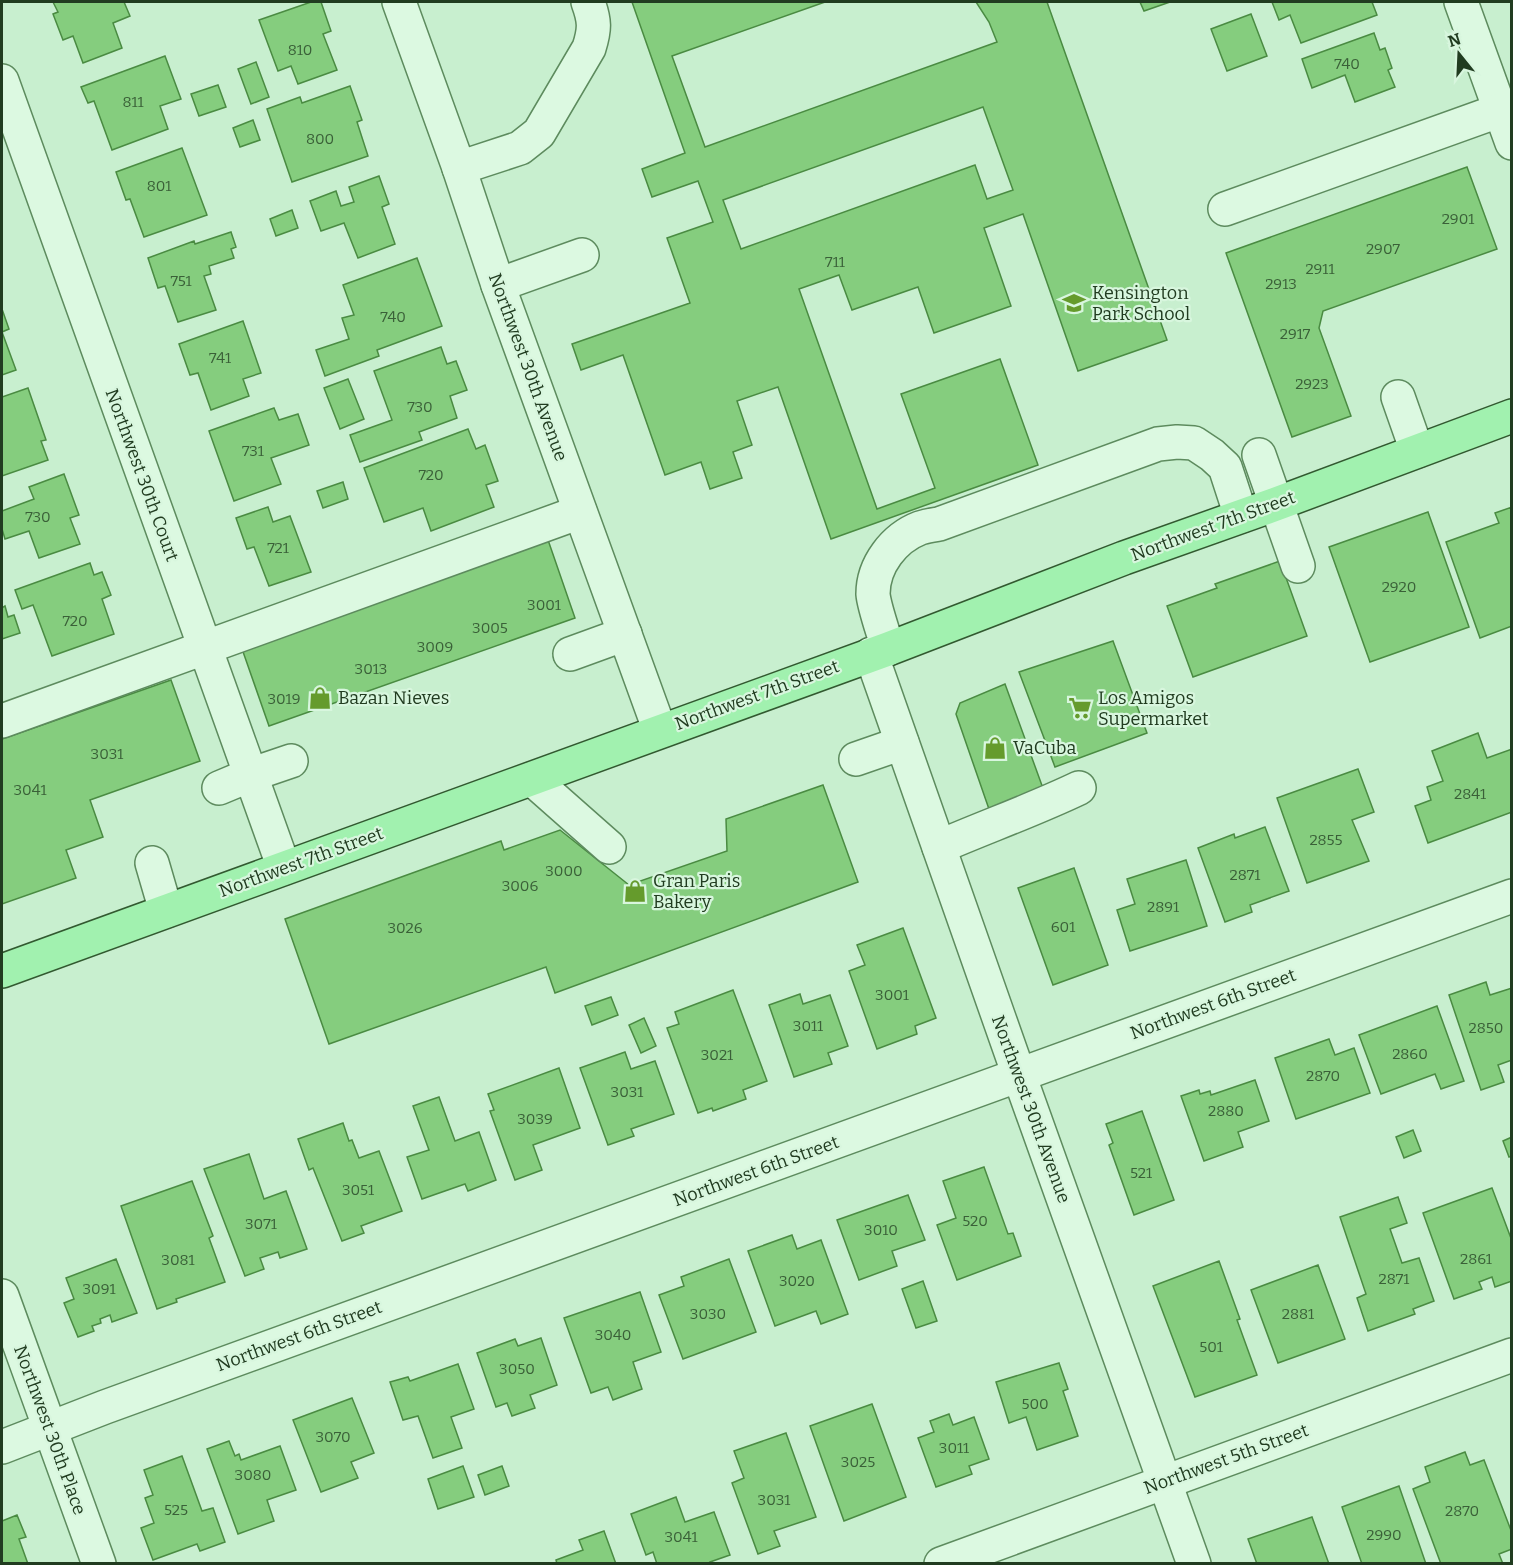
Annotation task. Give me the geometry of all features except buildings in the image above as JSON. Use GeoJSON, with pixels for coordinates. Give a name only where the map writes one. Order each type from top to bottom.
{"type":"FeatureCollection","features":[{"type":"Feature","properties":{"kind":"main road","name":"Northwest 7th Street"},"geometry":{"type":"LineString","coordinates":[[2,971],[532,779],[1512,416]]}},
{"type":"Feature","properties":{"kind":"street","name":"Northwest 30th Avenue"},"geometry":{"type":"LineString","coordinates":[[399,2],[459,168],[498,285],[660,731]]}},
{"type":"Feature","properties":{"kind":"street"},"geometry":{"type":"LineString","coordinates":[[459,168],[520,147],[539,133],[589,48],[594,33],[594,19],[588,2]]}},
{"type":"Feature","properties":{"kind":"street"},"geometry":{"type":"LineString","coordinates":[[1461,2],[1506,108],[1512,143]]}},
{"type":"Feature","properties":{"kind":"street","name":"Northwest 30th Court"},"geometry":{"type":"LineString","coordinates":[[2,81],[284,868]]}},
{"type":"Feature","properties":{"kind":"street"},"geometry":{"type":"LineString","coordinates":[[1225,209],[1506,108]]}},
{"type":"Feature","properties":{"kind":"street"},"geometry":{"type":"LineString","coordinates":[[498,285],[582,255]]}},
{"type":"Feature","properties":{"kind":"street"},"geometry":{"type":"LineString","coordinates":[[1398,397],[1417,451]]}},
{"type":"Feature","properties":{"kind":"street","name":"Northwest 30th Avenue"},"geometry":{"type":"LineString","coordinates":[[1194,1563],[902,743],[880,651],[873,596],[878,566],[887,552],[902,539],[919,529],[939,524],[1158,444],[1194,443],[1212,455],[1225,467],[1241,516]]}},
{"type":"Feature","properties":{"kind":"street"},"geometry":{"type":"LineString","coordinates":[[1259,455],[1298,566]]}},
{"type":"Feature","properties":{"kind":"street"},"geometry":{"type":"LineString","coordinates":[[2,722],[580,512]]}},
{"type":"Feature","properties":{"kind":"street"},"geometry":{"type":"LineString","coordinates":[[570,654],[625,634]]}},
{"type":"Feature","properties":{"kind":"street"},"geometry":{"type":"LineString","coordinates":[[856,759],[902,743]]}},
{"type":"Feature","properties":{"kind":"street"},"geometry":{"type":"LineString","coordinates":[[219,788],[291,761]]}},
{"type":"Feature","properties":{"kind":"street"},"geometry":{"type":"LineString","coordinates":[[532,779],[609,847]]}},
{"type":"Feature","properties":{"kind":"street"},"geometry":{"type":"LineString","coordinates":[[939,847],[1079,788]]}},
{"type":"Feature","properties":{"kind":"street"},"geometry":{"type":"LineString","coordinates":[[152,863],[166,911]]}},
{"type":"Feature","properties":{"kind":"street","name":"Northwest 6th Street"},"geometry":{"type":"LineString","coordinates":[[2,1447],[1512,896]]}},
{"type":"Feature","properties":{"kind":"street","name":"Northwest 30th Place"},"geometry":{"type":"LineString","coordinates":[[2,1296],[99,1563]]}},
{"type":"Feature","properties":{"kind":"street","name":"Northwest 5th Street"},"geometry":{"type":"LineString","coordinates":[[941,1563],[1512,1355]]}},
{"type":"Feature","properties":{"kind":"place","name":"Kensington Park School"},"geometry":{"type":"Point","coordinates":[1074,303]}},
{"type":"Feature","properties":{"kind":"place","name":"Bazan Nieves"},"geometry":{"type":"Point","coordinates":[320,698]}},
{"type":"Feature","properties":{"kind":"place","name":"Los Amigos Supermarket"},"geometry":{"type":"Point","coordinates":[1080,708]}},
{"type":"Feature","properties":{"kind":"place","name":"VaCuba"},"geometry":{"type":"Point","coordinates":[995,748]}},
{"type":"Feature","properties":{"kind":"place","name":"Gran Paris Bakery"},"geometry":{"type":"Point","coordinates":[635,891]}}]}
